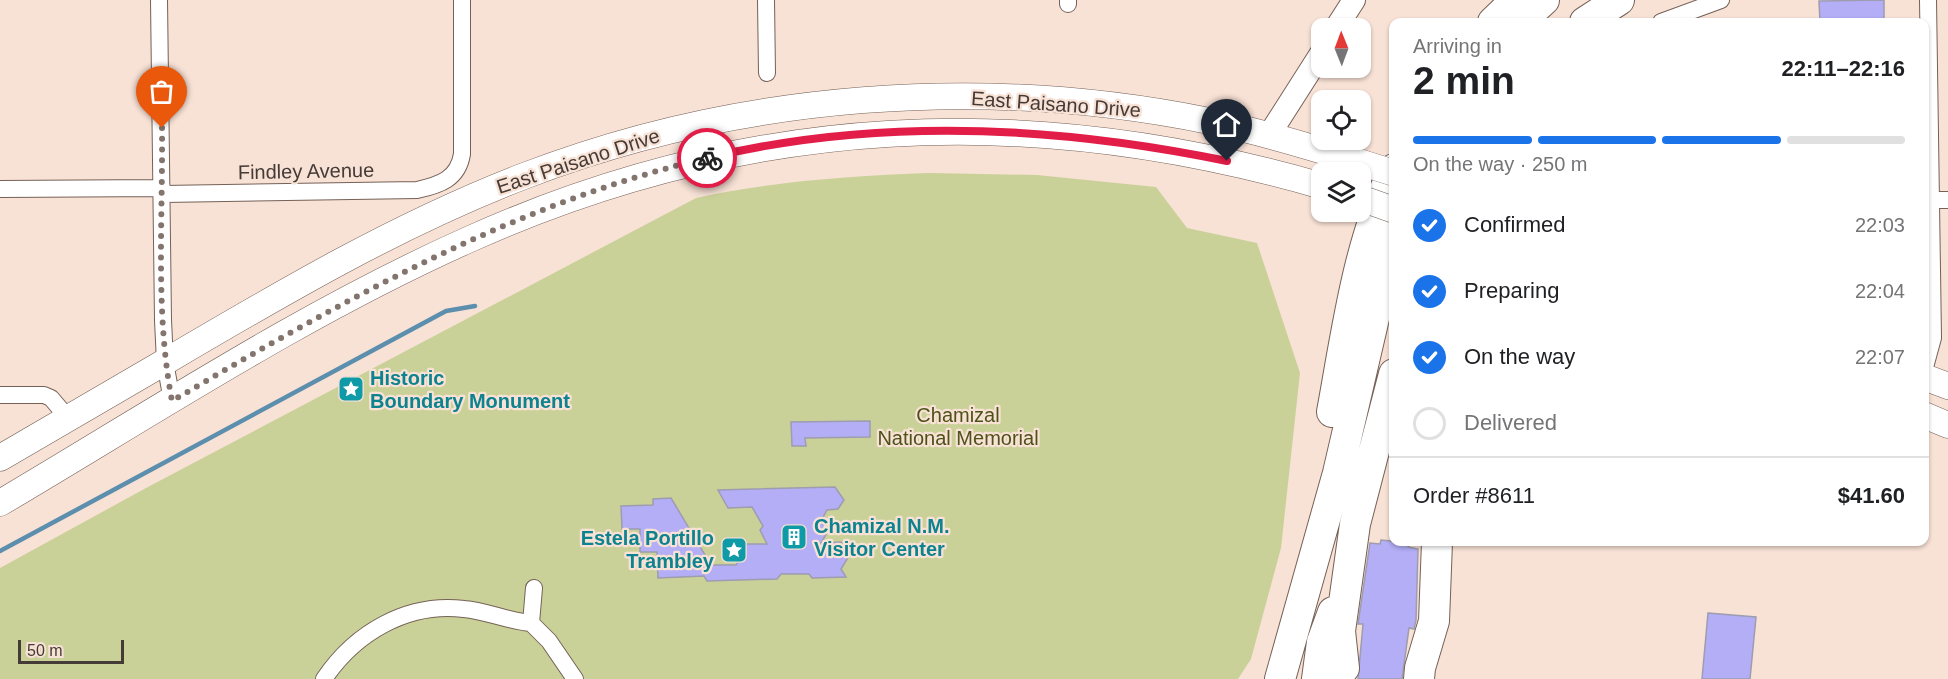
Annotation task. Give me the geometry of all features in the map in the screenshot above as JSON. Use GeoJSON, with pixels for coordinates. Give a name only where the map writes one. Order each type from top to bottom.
{"type":"FeatureCollection","features":[{"type":"Feature","properties":{"kind":"highway"},"geometry":{"type":"LineString","coordinates":[[1497,18],[1516,0]]}},
{"type":"Feature","properties":{"kind":"highway"},"geometry":{"type":"LineString","coordinates":[[1524,18],[1544,0]]}},
{"type":"Feature","properties":{"kind":"highway"},"geometry":{"type":"LineString","coordinates":[[1591,18],[1619,0]]}},
{"type":"Feature","properties":{"kind":"highway"},"geometry":{"type":"LineString","coordinates":[[1292,679],[1313,556],[1322,470],[1348,322],[1370,231],[1389,182]]}},
{"type":"Feature","properties":{"kind":"highway"},"geometry":{"type":"LineString","coordinates":[[1313,556],[1338,473],[1389,254]]}},
{"type":"Feature","properties":{"kind":"highway"},"geometry":{"type":"LineString","coordinates":[[1334,679],[1344,668],[1340,631],[1357,516],[1389,392]]}},
{"type":"Feature","properties":{"kind":"highway"},"geometry":{"type":"LineString","coordinates":[[1419,679],[1434,621],[1437,546]]}},
{"type":"Feature","properties":{"kind":"highway"},"geometry":{"type":"LineString","coordinates":[[1317,679],[1325,633],[1347,584]]}},
{"type":"Feature","properties":{"kind":"highway"},"geometry":{"type":"LineString","coordinates":[[1272,679],[1287,627],[1302,614]]}},
{"type":"Feature","properties":{"kind":"highway"},"geometry":{"type":"LineString","coordinates":[[1280,679],[1302,614]]}},
{"type":"Feature","properties":{"kind":"highway"},"geometry":{"type":"LineString","coordinates":[[1299,679],[1304,639],[1302,614]]}},
{"type":"Feature","properties":{"kind":"main road"},"geometry":{"type":"LineString","coordinates":[[1342,18],[1354,0]]}},
{"type":"Feature","properties":{"kind":"main road"},"geometry":{"type":"LineString","coordinates":[[1186,152],[1210,145],[1250,151],[1258,148],[1269,135],[1311,69]]}},
{"type":"Feature","properties":{"kind":"main road","name":"East Paisano Drive"},"geometry":{"type":"LineString","coordinates":[[0,458],[329,267],[456,205],[524,176],[594,152],[684,127],[739,116],[853,101],[999,97],[1130,108],[1208,121],[1269,135],[1389,171]]}},
{"type":"Feature","properties":{"kind":"main road","name":"East Paisano Drive"},"geometry":{"type":"LineString","coordinates":[[0,503],[273,341],[385,280],[467,240],[618,182],[670,167],[781,144],[876,134],[1001,132],[1083,137],[1186,152],[1247,165],[1311,183]]}},
{"type":"Feature","properties":{"kind":"main road"},"geometry":{"type":"LineString","coordinates":[[1371,202],[1389,208]]}},
{"type":"Feature","properties":{"kind":"main road"},"geometry":{"type":"LineString","coordinates":[[1929,379],[1948,386]]}},
{"type":"Feature","properties":{"kind":"main road"},"geometry":{"type":"LineString","coordinates":[[1929,417],[1948,425]]}},
{"type":"Feature","properties":{"kind":"street"},"geometry":{"type":"LineString","coordinates":[[159,0],[165,362],[172,401]]}},
{"type":"Feature","properties":{"kind":"street","name":"Findley Avenue"},"geometry":{"type":"LineString","coordinates":[[0,189],[417,190],[448,180],[456,173],[462,154],[462,0]]}},
{"type":"Feature","properties":{"kind":"street"},"geometry":{"type":"LineString","coordinates":[[766,0],[767,73]]}},
{"type":"Feature","properties":{"kind":"street"},"geometry":{"type":"LineString","coordinates":[[1672,18],[1721,0]]}},
{"type":"Feature","properties":{"kind":"street"},"geometry":{"type":"LineString","coordinates":[[1928,0],[1928,18]]}},
{"type":"Feature","properties":{"kind":"street"},"geometry":{"type":"LineString","coordinates":[[1929,200],[1948,200]]}},
{"type":"Feature","properties":{"kind":"street"},"geometry":{"type":"LineString","coordinates":[[1929,246],[1933,338],[1929,353]]}},
{"type":"Feature","properties":{"kind":"street"},"geometry":{"type":"LineString","coordinates":[[0,395],[44,395],[57,404],[68,418]]}},
{"type":"Feature","properties":{"kind":"street"},"geometry":{"type":"LineString","coordinates":[[531,623],[534,588]]}},
{"type":"Feature","properties":{"kind":"street"},"geometry":{"type":"LineString","coordinates":[[324,679],[336,662],[361,638],[391,620],[431,609],[465,609],[509,621],[531,623],[549,641],[575,679]]}},
{"type":"Feature","properties":{"kind":"green space","name":"Chamizal National Memorial"},"geometry":{"type":"Polygon","coordinates":[[[930,173],[1037,175],[1156,187],[1187,228],[1257,243],[1300,373],[1281,548],[1251,659],[1238,679],[0,679],[0,568],[146,488],[696,198],[754,187],[812,180],[930,173]]]}},
{"type":"Feature","properties":{"kind":"building"},"geometry":{"type":"Polygon","coordinates":[[[1884,0],[1884,18],[1820,18],[1819,1],[1884,0]]]}},
{"type":"Feature","properties":{"kind":"building"},"geometry":{"type":"Polygon","coordinates":[[[870,421],[870,437],[805,438],[806,446],[792,446],[791,422],[870,421]]]}},
{"type":"Feature","properties":{"kind":"building","name":"Chamizal N.M. Visitor Center"},"geometry":{"type":"Polygon","coordinates":[[[835,487],[844,500],[838,509],[827,510],[821,521],[828,531],[821,543],[841,542],[849,556],[841,569],[846,577],[812,578],[809,574],[781,574],[777,579],[707,581],[704,576],[658,578],[657,552],[640,552],[640,529],[622,529],[621,506],[653,505],[653,499],[671,498],[711,565],[736,565],[747,544],[767,544],[760,530],[763,526],[752,507],[728,508],[718,490],[835,487]]]}},
{"type":"Feature","properties":{"kind":"building"},"geometry":{"type":"Polygon","coordinates":[[[1381,540],[1389,541],[1389,546],[1408,546],[1418,549],[1416,620],[1414,629],[1409,628],[1402,679],[1358,679],[1363,624],[1358,624],[1370,543],[1380,544],[1381,540]]]}},
{"type":"Feature","properties":{"kind":"building"},"geometry":{"type":"Polygon","coordinates":[[[1708,613],[1756,617],[1750,679],[1702,679],[1708,613]]]}},
{"type":"Feature","properties":{"kind":"waterway"},"geometry":{"type":"LineString","coordinates":[[0,551],[446,311],[475,306]]}},
{"type":"Feature","properties":{"kind":"way so far"},"geometry":{"type":"LineString","coordinates":[[162,128],[163,320],[165,362],[172,401],[273,341],[366,290],[467,240],[618,182],[707,158]]}},
{"type":"Feature","properties":{"kind":"place","name":"Historic Boundary Monument"},"geometry":{"type":"Point","coordinates":[351,389]}},
{"type":"Feature","properties":{"kind":"place","name":"Chamizal N.M. Visitor Center"},"geometry":{"type":"Point","coordinates":[794,537]}},
{"type":"Feature","properties":{"kind":"place","name":"Estela Portillo Trambley"},"geometry":{"type":"Point","coordinates":[734,550]}},
{"type":"Feature","properties":{"kind":"route"},"geometry":{"type":"LineString","coordinates":[[707,158],[781,144],[876,134],[963,131],[1083,137],[1186,152],[1227,161]]}}]}
